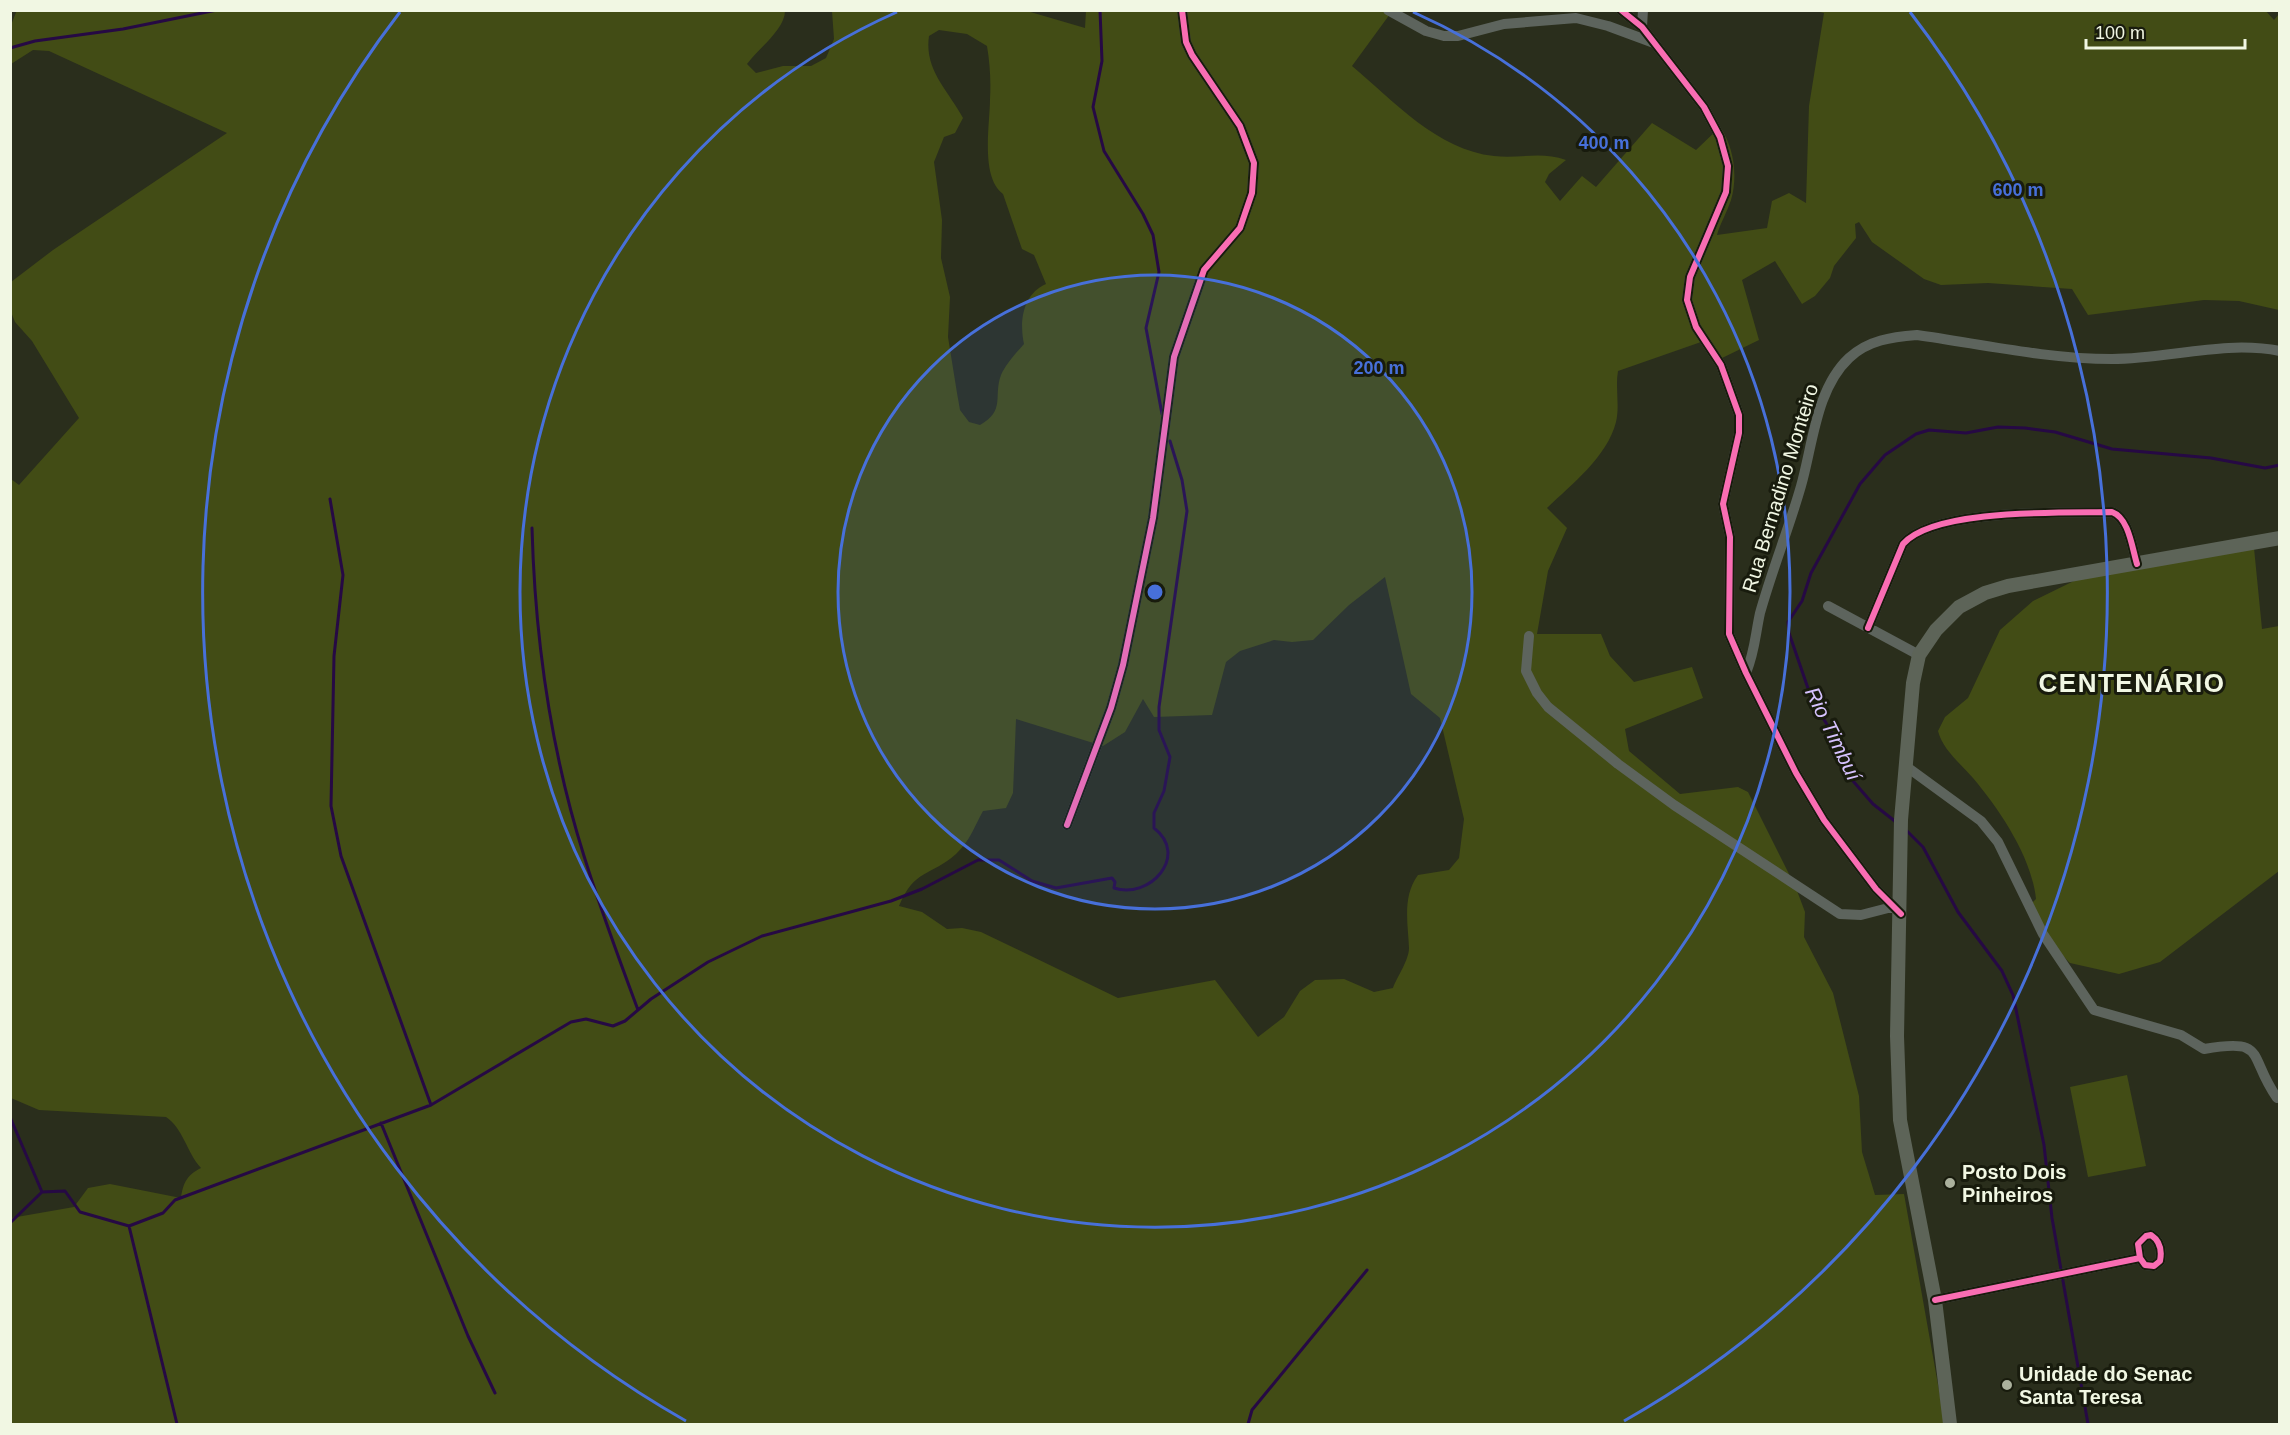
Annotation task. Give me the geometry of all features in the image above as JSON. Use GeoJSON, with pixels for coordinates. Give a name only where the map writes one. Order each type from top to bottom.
{"type":"FeatureCollection","features":[{"type":"Feature","properties":{"kind":"main road"},"geometry":{"type":"LineString","coordinates":[[1950,1425],[1935,1300],[1900,1120],[1896,910],[1913,683],[1919,655],[1946,619],[1972,599],[1985,593],[2008,586],[2280,538]]}},
{"type":"Feature","properties":{"kind":"street"},"geometry":{"type":"LineString","coordinates":[[1067,825],[1111,708],[1123,665],[1153,518],[1174,357],[1204,270],[1239,228],[1252,193],[1254,177],[1250,151],[1240,126],[1192,55],[1186,42],[1182,10]]}},
{"type":"Feature","properties":{"kind":"street"},"geometry":{"type":"LineString","coordinates":[[1388,10],[1426,31],[1444,36],[1458,36],[1504,24],[1576,18],[1608,26],[1654,43]]}},
{"type":"Feature","properties":{"kind":"street"},"geometry":{"type":"LineString","coordinates":[[1621,10],[1642,27],[1715,125],[1728,166],[1726,192],[1690,277],[1687,300],[1696,327],[1721,365],[1739,415],[1739,433],[1723,504],[1730,537],[1729,634],[1796,773],[1824,820],[1896,910]]}},
{"type":"Feature","properties":{"kind":"street"},"geometry":{"type":"LineString","coordinates":[[1642,27],[1643,10]]}},
{"type":"Feature","properties":{"kind":"street","name":"Rua Bernadino Monteiro"},"geometry":{"type":"LineString","coordinates":[[1746,673],[1755,650],[1755,633],[1760,613],[1801,486],[1822,404],[1834,376],[1860,349],[1874,341],[1917,335],[2109,359],[2162,356],[2228,347],[2280,351]]}},
{"type":"Feature","properties":{"kind":"street"},"geometry":{"type":"LineString","coordinates":[[1868,628],[1903,544],[1911,536],[1937,524],[2038,513],[2112,512],[2120,516],[2124,522],[2137,564]]}},
{"type":"Feature","properties":{"kind":"street"},"geometry":{"type":"LineString","coordinates":[[1828,606],[1919,655]]}},
{"type":"Feature","properties":{"kind":"street"},"geometry":{"type":"LineString","coordinates":[[1528,636],[1526,671],[1537,693],[1548,706],[1618,764],[1674,805],[1840,914],[1861,915],[1896,910]]}},
{"type":"Feature","properties":{"kind":"street"},"geometry":{"type":"LineString","coordinates":[[1908,767],[1981,821],[1998,842],[2043,934],[2090,1004],[2101,1014],[2121,1017],[2147,1027],[2181,1035],[2201,1048],[2232,1044],[2249,1048],[2256,1056],[2265,1079],[2277,1098]]}},
{"type":"Feature","properties":{"kind":"street"},"geometry":{"type":"LineString","coordinates":[[1935,1300],[2140,1258]]}},
{"type":"Feature","properties":{"kind":"green space"},"geometry":{"type":"Polygon","coordinates":[[[17,10],[785,11],[781,25],[747,64],[756,73],[783,66],[811,66],[826,58],[834,39],[832,11],[1027,11],[1085,28],[1086,11],[1381,11],[1390,14],[1352,66],[1417,122],[1454,144],[1473,152],[1494,156],[1548,156],[1566,160],[1549,174],[1545,182],[1560,201],[1582,176],[1596,187],[1652,123],[1696,150],[1720,127],[1729,143],[1734,181],[1731,200],[1717,235],[1767,228],[1772,201],[1789,193],[1806,203],[1809,106],[1824,13],[1816,11],[2265,10],[2274,20],[2279,14],[2279,310],[2239,301],[2204,300],[2088,315],[2072,289],[1988,283],[1941,285],[1924,279],[1872,242],[1859,222],[1855,224],[1856,238],[1834,266],[1830,278],[1815,296],[1802,304],[1775,261],[1742,280],[1759,340],[1720,359],[1701,342],[1618,371],[1616,422],[1605,447],[1588,469],[1547,508],[1567,528],[1548,571],[1537,634],[1601,634],[1610,656],[1634,682],[1692,667],[1703,698],[1625,729],[1629,751],[1680,794],[1738,787],[1748,792],[1796,888],[1805,912],[1804,937],[1833,993],[1859,1096],[1862,1152],[1875,1195],[1904,1194],[1945,1424],[11,1424],[11,1218],[74,1207],[88,1188],[110,1184],[181,1198],[186,1180],[201,1168],[177,1128],[166,1117],[39,1110],[11,1098],[11,479],[19,485],[79,418],[32,341],[15,322],[11,312],[11,282],[53,250],[227,133],[49,51],[33,50],[11,64],[11,25],[17,10]],[[939,30],[929,36],[930,59],[938,79],[963,118],[955,133],[944,137],[934,162],[942,220],[941,258],[950,297],[948,337],[960,410],[969,422],[980,425],[993,414],[1001,375],[1024,344],[1022,326],[1028,301],[1032,294],[1046,284],[1034,255],[1022,249],[1003,194],[991,176],[988,150],[990,66],[987,46],[967,34],[939,30]],[[1385,577],[1349,605],[1313,640],[1292,642],[1274,640],[1240,651],[1226,662],[1212,715],[1154,717],[1143,699],[1125,732],[1103,746],[1016,719],[1013,793],[1006,808],[983,811],[961,849],[947,861],[917,879],[899,906],[922,912],[947,929],[962,928],[981,932],[1118,998],[1215,980],[1258,1037],[1284,1017],[1300,991],[1315,980],[1344,979],[1374,992],[1393,988],[1405,963],[1409,948],[1407,910],[1413,883],[1418,875],[1449,870],[1459,858],[1464,819],[1440,718],[1411,694],[1385,577]]]}},
{"type":"Feature","properties":{"kind":"green space"},"geometry":{"type":"Polygon","coordinates":[[[2254,548],[2262,629],[2279,626],[2279,871],[2160,962],[2119,974],[2070,963],[2047,940],[2028,907],[2036,899],[2033,883],[2013,835],[1983,791],[1948,750],[1938,731],[1945,717],[1968,698],[2000,630],[2033,601],[2084,576],[2254,548]]]}},
{"type":"Feature","properties":{"kind":"green space"},"geometry":{"type":"Polygon","coordinates":[[[2127,1075],[2146,1166],[2088,1177],[2070,1087],[2127,1075]]]}},
{"type":"Feature","properties":{"kind":"waterway"},"geometry":{"type":"LineString","coordinates":[[10,48],[35,41],[123,29],[217,10]]}},
{"type":"Feature","properties":{"kind":"waterway"},"geometry":{"type":"LineString","coordinates":[[1100,10],[1102,61],[1093,107],[1104,151],[1143,214],[1153,235],[1159,272],[1146,328],[1162,414]]}},
{"type":"Feature","properties":{"kind":"waterway","name":"Rio Timbuí"},"geometry":{"type":"LineString","coordinates":[[1896,822],[1873,804],[1853,781],[1839,744],[1812,700],[1789,633],[1788,622],[1802,601],[1811,573],[1860,484],[1885,455],[1916,434],[1929,430],[1966,433],[1998,427],[2055,432],[2112,449],[2211,458],[2265,468],[2280,465]]}},
{"type":"Feature","properties":{"kind":"waterway"},"geometry":{"type":"LineString","coordinates":[[10,1223],[42,1192],[65,1191],[80,1212],[129,1226],[163,1213],[175,1200],[431,1105],[571,1022],[586,1019],[613,1026],[625,1021],[651,999],[708,962],[762,936],[891,901],[922,889],[978,860],[999,860],[1032,881],[1056,888],[1112,878],[1115,882],[1114,888],[1127,890],[1140,888],[1152,882],[1161,873],[1168,851],[1164,839],[1154,828],[1154,813],[1164,791],[1170,757],[1159,730],[1159,707],[1187,511],[1182,480],[1170,441]]}},
{"type":"Feature","properties":{"kind":"waterway"},"geometry":{"type":"LineString","coordinates":[[330,499],[343,575],[334,656],[331,806],[341,856],[431,1105]]}},
{"type":"Feature","properties":{"kind":"waterway"},"geometry":{"type":"LineString","coordinates":[[532,528],[541,652],[562,776],[590,875],[638,1010]]}},
{"type":"Feature","properties":{"kind":"waterway","name":"Rio Timbuí"},"geometry":{"type":"LineString","coordinates":[[1906,830],[1923,847],[1958,912],[2002,971],[2013,995],[2044,1145],[2052,1218],[2088,1424]]}},
{"type":"Feature","properties":{"kind":"waterway"},"geometry":{"type":"LineString","coordinates":[[10,1117],[42,1192]]}},
{"type":"Feature","properties":{"kind":"waterway"},"geometry":{"type":"LineString","coordinates":[[381,1123],[468,1336],[495,1393]]}},
{"type":"Feature","properties":{"kind":"waterway"},"geometry":{"type":"LineString","coordinates":[[129,1226],[177,1424]]}},
{"type":"Feature","properties":{"kind":"waterway"},"geometry":{"type":"LineString","coordinates":[[1248,1424],[1252,1410],[1367,1270]]}},
{"type":"Feature","properties":{"kind":"cycle path"},"geometry":{"type":"LineString","coordinates":[[1067,825],[1111,708],[1123,665],[1153,518],[1174,357],[1204,270],[1240,228],[1252,193],[1254,163],[1240,126],[1192,55],[1186,42],[1182,10]]}},
{"type":"Feature","properties":{"kind":"cycle path"},"geometry":{"type":"LineString","coordinates":[[1621,10],[1642,27],[1704,107],[1720,137],[1728,166],[1726,192],[1690,277],[1687,300],[1696,327],[1721,365],[1739,415],[1739,433],[1723,504],[1730,537],[1729,634],[1796,773],[1824,820],[1876,889],[1901,914]]}},
{"type":"Feature","properties":{"kind":"cycle path"},"geometry":{"type":"LineString","coordinates":[[1868,628],[1903,544],[1919,532],[1942,524],[2001,515],[2112,512],[2118,515],[2126,527],[2137,564]]}},
{"type":"Feature","properties":{"kind":"cycle path"},"geometry":{"type":"LineString","coordinates":[[1935,1300],[2140,1258],[2145,1265],[2154,1266],[2160,1261],[2160,1250],[2158,1243],[2151,1235],[2146,1236],[2138,1244],[2140,1258]]}},
{"type":"Feature","properties":{"kind":"place","name":"Posto Dois Pinheiros"},"geometry":{"type":"Point","coordinates":[1950,1183]}},
{"type":"Feature","properties":{"kind":"place","name":"Unidade do Senac Santa Teresa"},"geometry":{"type":"Point","coordinates":[2007,1385]}},
{"type":"Feature","properties":{"kind":"district","name":"CENTENÁRIO"},"geometry":{"type":"Point","coordinates":[2132,683]}}]}
